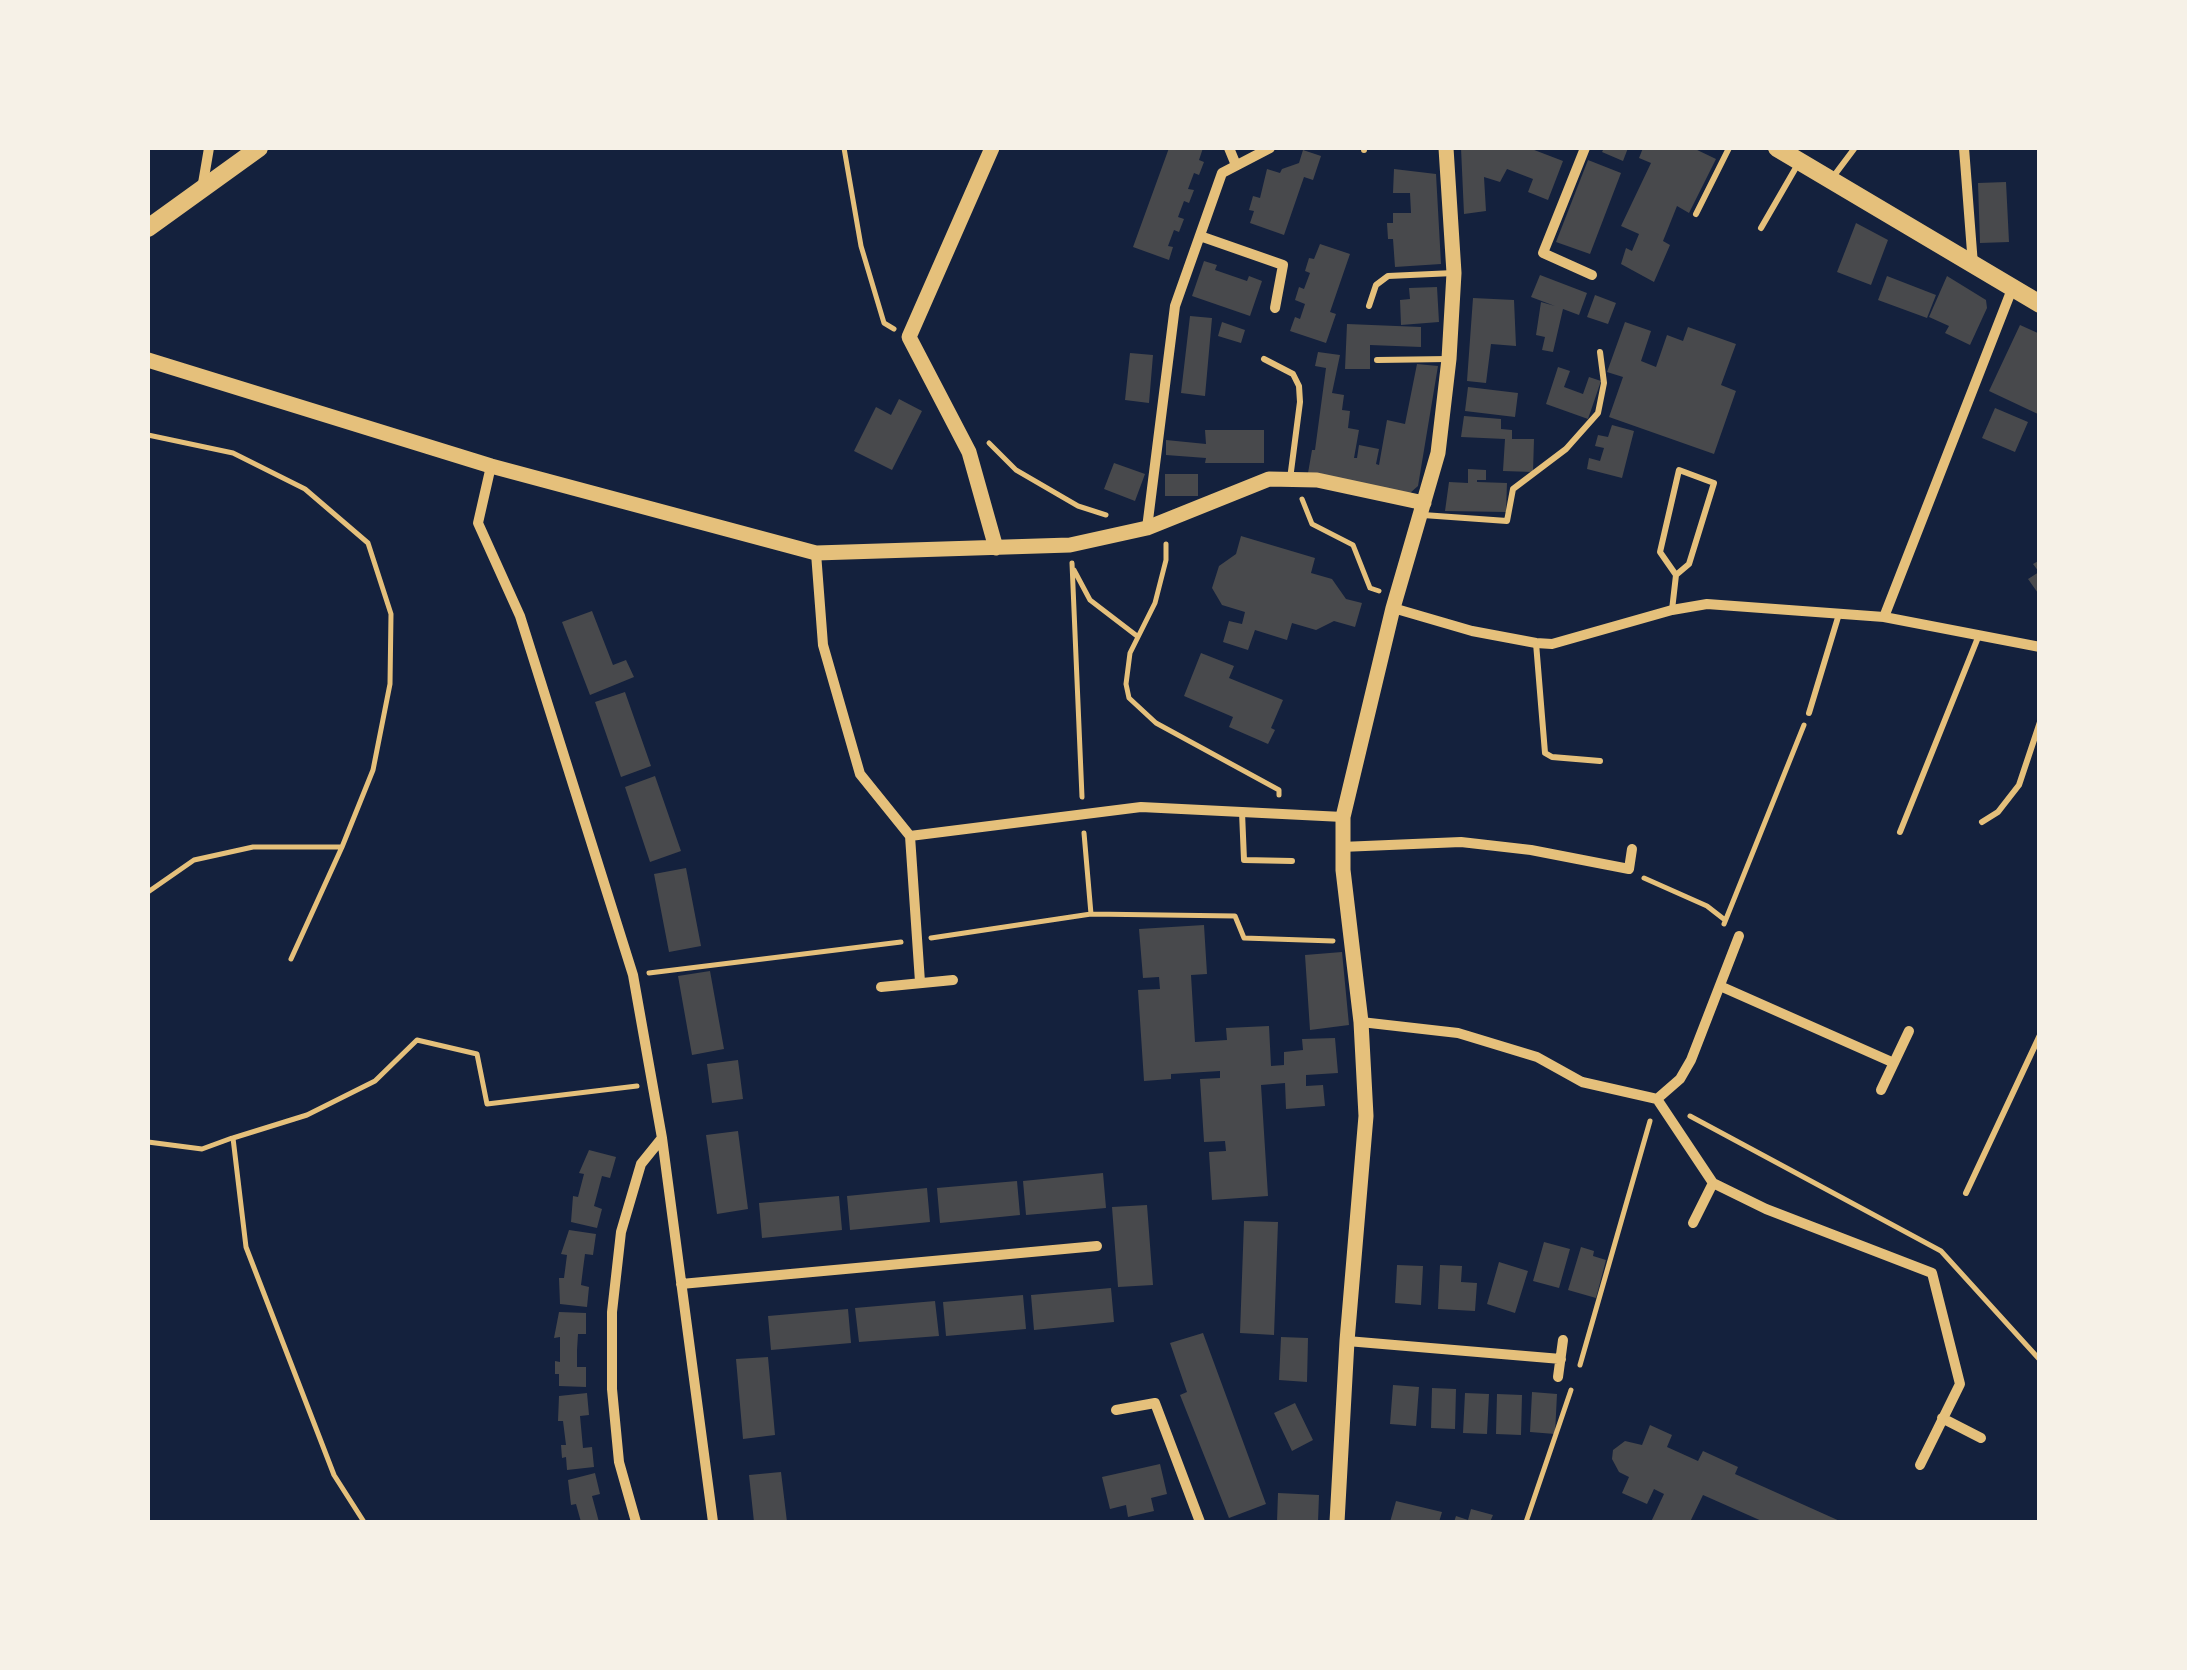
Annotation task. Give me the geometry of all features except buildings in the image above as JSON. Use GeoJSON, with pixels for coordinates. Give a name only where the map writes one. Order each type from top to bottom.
{"type":"FeatureCollection","features":[{"type":"Feature","properties":{"kind":"main road"},"geometry":{"type":"LineString","coordinates":[[148,228],[258,148]]}},
{"type":"Feature","properties":{"kind":"main road"},"geometry":{"type":"LineString","coordinates":[[1790,154],[1830,182],[2040,304]]}},
{"type":"Feature","properties":{"kind":"street"},"geometry":{"type":"LineString","coordinates":[[202,190],[209,148]]}},
{"type":"Feature","properties":{"kind":"street"},"geometry":{"type":"LineString","coordinates":[[992,148],[909,337],[969,452],[996,548]]}},
{"type":"Feature","properties":{"kind":"street"},"geometry":{"type":"LineString","coordinates":[[1229,148],[1236,165]]}},
{"type":"Feature","properties":{"kind":"street"},"geometry":{"type":"LineString","coordinates":[[1146,528],[1175,306],[1222,173],[1270,148]]}},
{"type":"Feature","properties":{"kind":"street"},"geometry":{"type":"LineString","coordinates":[[1338,1522],[1366,1116],[1361,1022],[1341,848],[1343,818],[1394,602],[1438,454],[1454,273],[1446,148]]}},
{"type":"Feature","properties":{"kind":"street"},"geometry":{"type":"LineString","coordinates":[[1585,148],[1543,253],[1592,275]]}},
{"type":"Feature","properties":{"kind":"street"},"geometry":{"type":"LineString","coordinates":[[1964,148],[1973,266]]}},
{"type":"Feature","properties":{"kind":"street"},"geometry":{"type":"LineString","coordinates":[[1200,236],[1282,265],[1275,308]]}},
{"type":"Feature","properties":{"kind":"street"},"geometry":{"type":"LineString","coordinates":[[1884,617],[2012,289]]}},
{"type":"Feature","properties":{"kind":"street"},"geometry":{"type":"LineString","coordinates":[[148,360],[491,466],[816,554],[1070,545],[1146,528],[1269,479],[1317,480],[1423,509]]}},
{"type":"Feature","properties":{"kind":"street"},"geometry":{"type":"LineString","coordinates":[[491,466],[478,522],[520,616],[633,976],[662,1138],[713,1522]]}},
{"type":"Feature","properties":{"kind":"street"},"geometry":{"type":"LineString","coordinates":[[816,554],[823,644],[860,774],[910,836],[920,982]]}},
{"type":"Feature","properties":{"kind":"street"},"geometry":{"type":"LineString","coordinates":[[1394,602],[1472,631],[1536,643],[1552,644],[1707,604],[1884,617],[2040,647]]}},
{"type":"Feature","properties":{"kind":"street"},"geometry":{"type":"LineString","coordinates":[[910,836],[1141,807],[1343,818]]}},
{"type":"Feature","properties":{"kind":"street"},"geometry":{"type":"LineString","coordinates":[[1341,848],[1462,842],[1531,850],[1628,869],[1632,850]]}},
{"type":"Feature","properties":{"kind":"street"},"geometry":{"type":"LineString","coordinates":[[1657,1099],[1680,1079],[1691,1060],[1739,936]]}},
{"type":"Feature","properties":{"kind":"street"},"geometry":{"type":"LineString","coordinates":[[881,987],[953,980]]}},
{"type":"Feature","properties":{"kind":"street"},"geometry":{"type":"LineString","coordinates":[[1720,986],[1894,1063]]}},
{"type":"Feature","properties":{"kind":"street"},"geometry":{"type":"LineString","coordinates":[[1361,1022],[1458,1033],[1537,1057],[1582,1082],[1657,1099],[1712,1183],[1766,1209],[1932,1273],[1960,1384],[1920,1465]]}},
{"type":"Feature","properties":{"kind":"street"},"geometry":{"type":"LineString","coordinates":[[1881,1090],[1908,1031]]}},
{"type":"Feature","properties":{"kind":"street"},"geometry":{"type":"LineString","coordinates":[[636,1522],[619,1462],[612,1390],[612,1312],[621,1232],[641,1164],[662,1138]]}},
{"type":"Feature","properties":{"kind":"street"},"geometry":{"type":"LineString","coordinates":[[1693,1222],[1712,1183]]}},
{"type":"Feature","properties":{"kind":"street"},"geometry":{"type":"LineString","coordinates":[[681,1284],[1097,1246]]}},
{"type":"Feature","properties":{"kind":"street"},"geometry":{"type":"LineString","coordinates":[[1558,1376],[1563,1340]]}},
{"type":"Feature","properties":{"kind":"street"},"geometry":{"type":"LineString","coordinates":[[1348,1341],[1560,1358]]}},
{"type":"Feature","properties":{"kind":"street"},"geometry":{"type":"LineString","coordinates":[[1116,1410],[1155,1403],[1200,1522]]}},
{"type":"Feature","properties":{"kind":"street"},"geometry":{"type":"LineString","coordinates":[[1942,1418],[1981,1438]]}},
{"type":"Feature","properties":{"kind":"lane"},"geometry":{"type":"LineString","coordinates":[[1696,214],[1730,148]]}},
{"type":"Feature","properties":{"kind":"lane"},"geometry":{"type":"LineString","coordinates":[[1830,182],[1854,149]]}},
{"type":"Feature","properties":{"kind":"lane"},"geometry":{"type":"LineString","coordinates":[[1761,228],[1790,154]]}},
{"type":"Feature","properties":{"kind":"lane"},"geometry":{"type":"LineString","coordinates":[[1369,306],[1376,285],[1388,276],[1454,273]]}},
{"type":"Feature","properties":{"kind":"lane"},"geometry":{"type":"LineString","coordinates":[[1423,509],[1508,521],[1513,488],[1566,449],[1598,413],[1604,383],[1600,352]]}},
{"type":"Feature","properties":{"kind":"lane"},"geometry":{"type":"LineString","coordinates":[[1264,359],[1292,374],[1298,386],[1300,402],[1290,480]]}},
{"type":"Feature","properties":{"kind":"lane"},"geometry":{"type":"LineString","coordinates":[[1378,360],[1449,359]]}},
{"type":"Feature","properties":{"kind":"lane"},"geometry":{"type":"LineString","coordinates":[[1672,610],[1676,576],[1660,552],[1679,470],[1714,483],[1689,564],[1676,576]]}},
{"type":"Feature","properties":{"kind":"lane"},"geometry":{"type":"LineString","coordinates":[[1809,713],[1840,612]]}},
{"type":"Feature","properties":{"kind":"lane"},"geometry":{"type":"LineString","coordinates":[[1900,832],[1979,636]]}},
{"type":"Feature","properties":{"kind":"lane"},"geometry":{"type":"LineString","coordinates":[[1536,643],[1545,753],[1600,762]]}},
{"type":"Feature","properties":{"kind":"lane"},"geometry":{"type":"LineString","coordinates":[[1982,822],[1998,812],[2019,784],[2040,722]]}},
{"type":"Feature","properties":{"kind":"lane"},"geometry":{"type":"LineString","coordinates":[[1242,812],[1244,860],[1292,861]]}},
{"type":"Feature","properties":{"kind":"lane"},"geometry":{"type":"LineString","coordinates":[[1966,1193],[2040,1035]]}},
{"type":"Feature","properties":{"kind":"path"},"geometry":{"type":"LineString","coordinates":[[844,148],[861,246],[884,323],[909,337]]}},
{"type":"Feature","properties":{"kind":"path"},"geometry":{"type":"LineString","coordinates":[[148,435],[232,454],[305,489],[368,543],[391,614],[390,684],[373,770],[291,959]]}},
{"type":"Feature","properties":{"kind":"path"},"geometry":{"type":"LineString","coordinates":[[980,436],[1016,470],[1078,506],[1146,528]]}},
{"type":"Feature","properties":{"kind":"path"},"geometry":{"type":"LineString","coordinates":[[1290,480],[1308,508],[1312,524],[1353,545],[1370,588],[1394,602]]}},
{"type":"Feature","properties":{"kind":"path"},"geometry":{"type":"LineString","coordinates":[[1166,520],[1166,560],[1155,603],[1130,653],[1126,684],[1129,698],[1156,723],[1279,790],[1282,814]]}},
{"type":"Feature","properties":{"kind":"path"},"geometry":{"type":"LineString","coordinates":[[1070,545],[1091,914]]}},
{"type":"Feature","properties":{"kind":"path"},"geometry":{"type":"LineString","coordinates":[[1072,568],[1090,600],[1137,636]]}},
{"type":"Feature","properties":{"kind":"path"},"geometry":{"type":"LineString","coordinates":[[148,892],[194,860],[253,847],[342,847]]}},
{"type":"Feature","properties":{"kind":"path"},"geometry":{"type":"LineString","coordinates":[[1628,869],[1707,906],[1725,920]]}},
{"type":"Feature","properties":{"kind":"path"},"geometry":{"type":"LineString","coordinates":[[633,976],[1091,914],[1236,916],[1244,938],[1351,942]]}},
{"type":"Feature","properties":{"kind":"path"},"geometry":{"type":"LineString","coordinates":[[148,1142],[202,1149],[307,1114],[375,1081],[417,1040],[477,1054],[487,1104],[654,1084]]}},
{"type":"Feature","properties":{"kind":"path"},"geometry":{"type":"LineString","coordinates":[[1690,1116],[1941,1251],[2040,1360]]}},
{"type":"Feature","properties":{"kind":"path"},"geometry":{"type":"LineString","coordinates":[[233,1138],[246,1247],[334,1475],[364,1522]]}}]}
